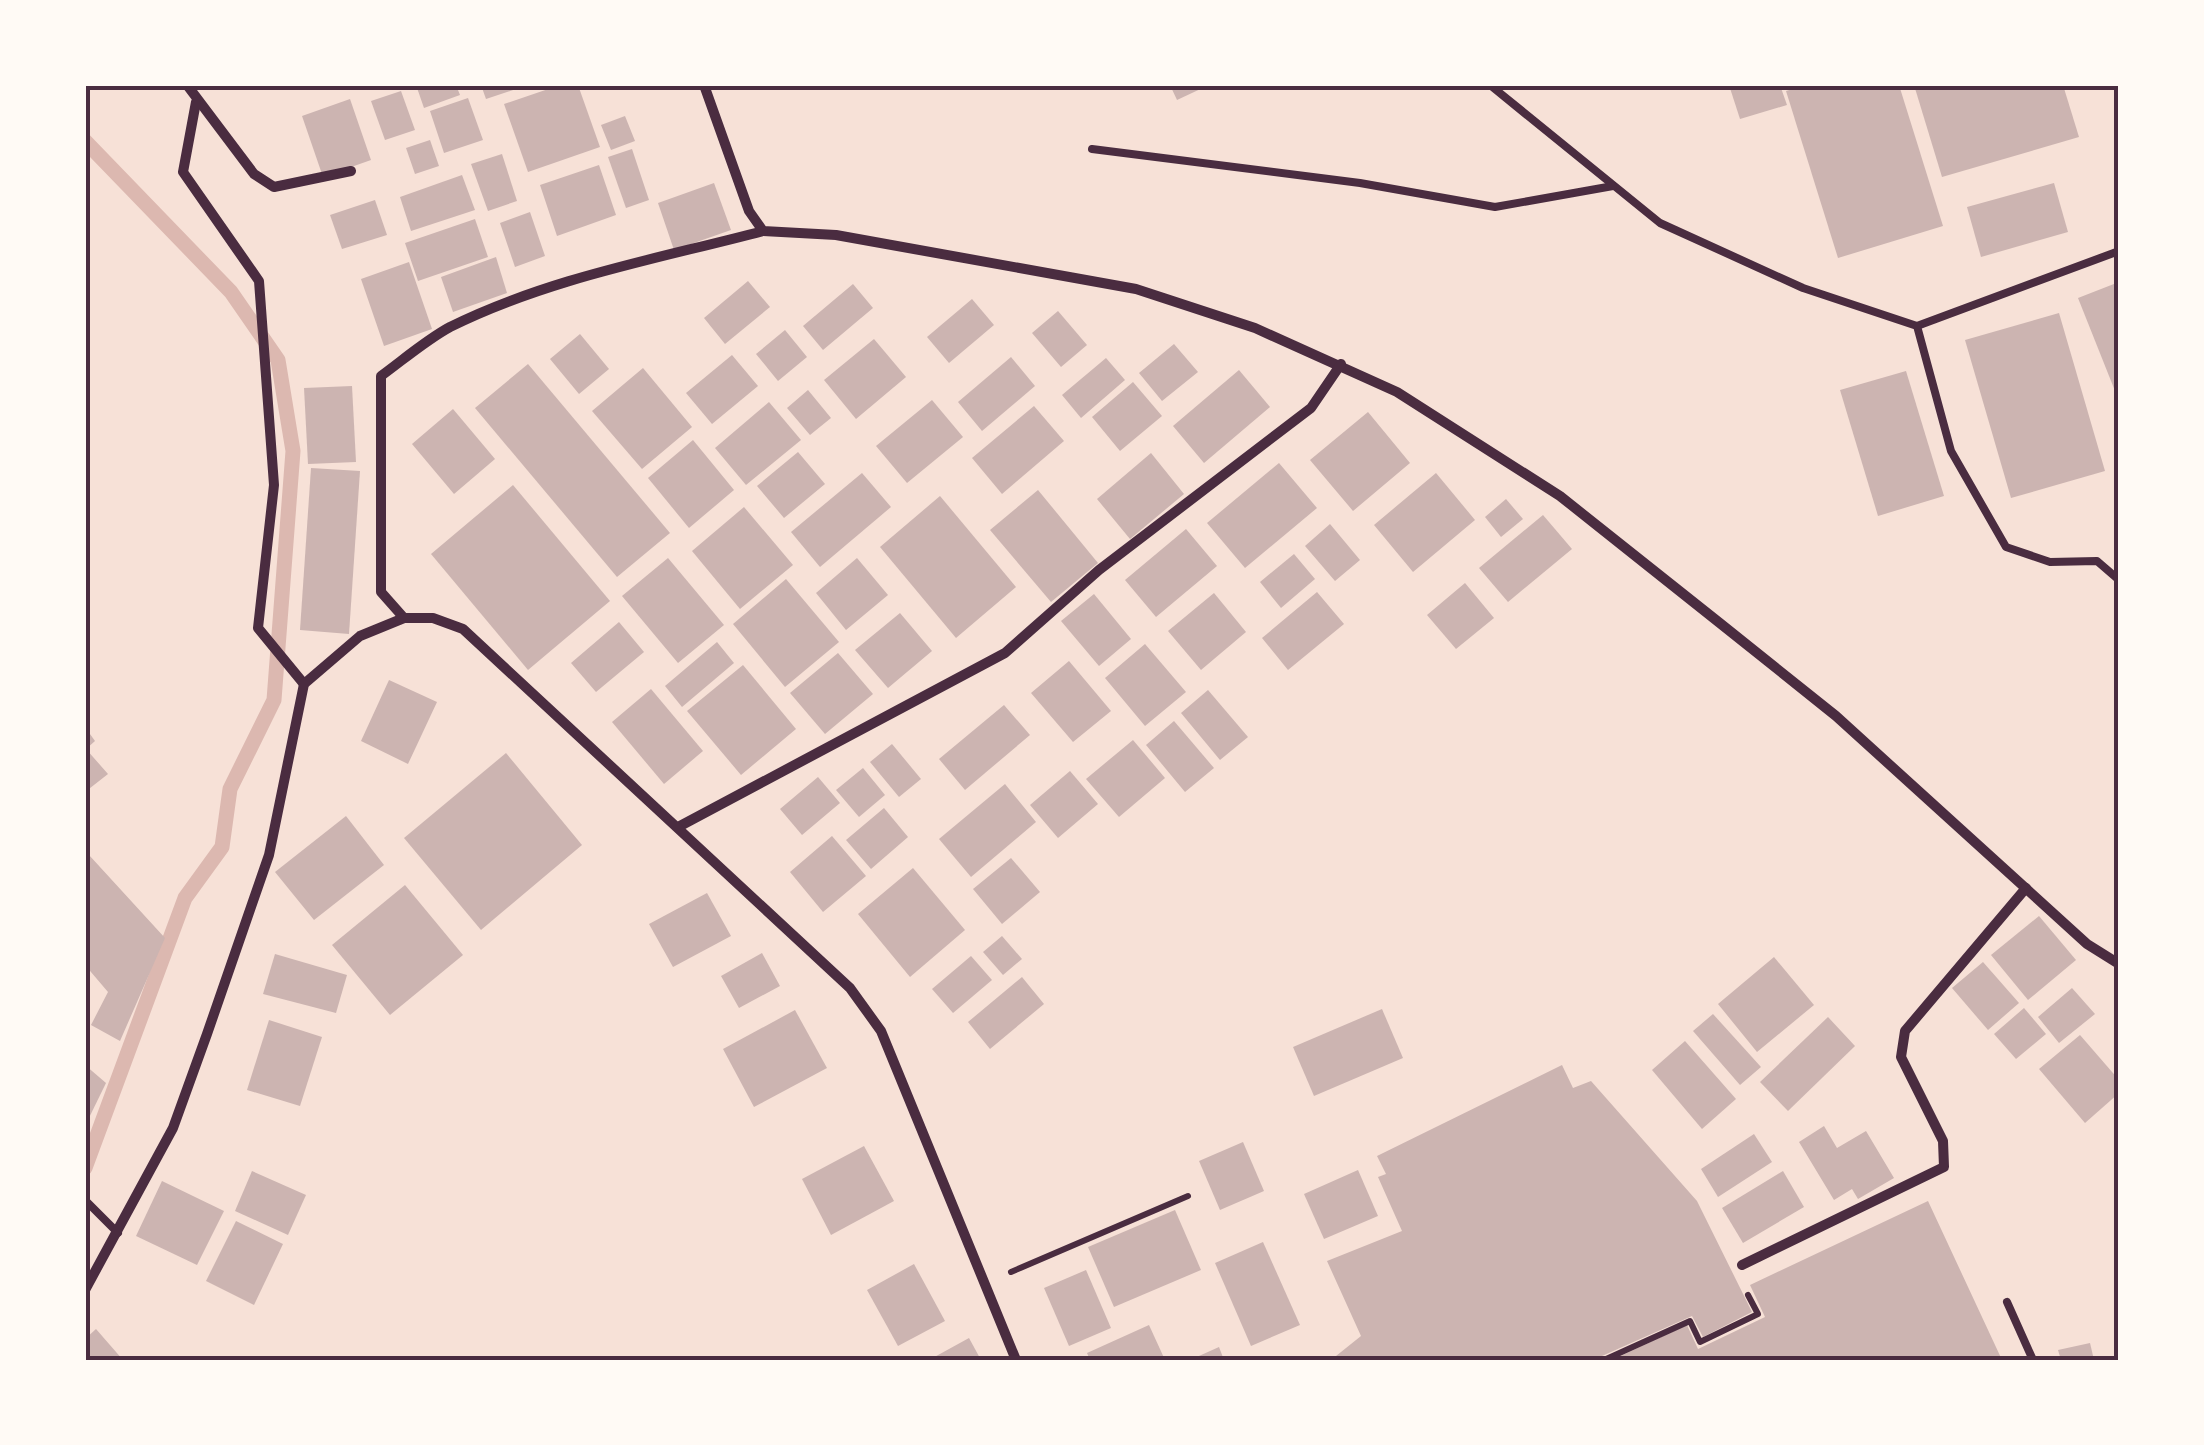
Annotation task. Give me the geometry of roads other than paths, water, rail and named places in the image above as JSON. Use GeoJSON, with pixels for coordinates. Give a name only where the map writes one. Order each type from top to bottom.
{"type":"FeatureCollection","features":[{"type":"Feature","properties":{"kind":"street"},"geometry":{"type":"LineString","coordinates":[[186,85],[254,174],[274,188],[351,171]]}},
{"type":"Feature","properties":{"kind":"street"},"geometry":{"type":"LineString","coordinates":[[704,85],[749,212],[763,231]]}},
{"type":"Feature","properties":{"kind":"street"},"geometry":{"type":"LineString","coordinates":[[196,102],[184,172],[260,281],[274,485],[258,628],[302,682]]}},
{"type":"Feature","properties":{"kind":"street"},"geometry":{"type":"LineString","coordinates":[[404,618],[381,592],[382,376],[446,329],[580,274],[763,231],[836,235],[1136,288],[1255,328],[1341,364],[1397,392],[1560,496],[1836,716],[2087,944],[2119,964]]}},
{"type":"Feature","properties":{"kind":"street"},"geometry":{"type":"LineString","coordinates":[[680,826],[1005,653],[1099,570],[1311,408],[1341,364]]}},
{"type":"Feature","properties":{"kind":"street"},"geometry":{"type":"LineString","coordinates":[[85,1290],[88,1272],[118,1233],[173,1128],[270,854],[302,682],[360,636],[404,618],[432,618],[463,629],[680,826],[850,988],[881,1031],[1016,1360]]}},
{"type":"Feature","properties":{"kind":"street"},"geometry":{"type":"LineString","coordinates":[[1742,1265],[1944,1167],[1943,1141],[1901,1056],[1905,1031],[2026,888]]}},
{"type":"Feature","properties":{"kind":"lane"},"geometry":{"type":"LineString","coordinates":[[1490,85],[1660,223],[1803,288],[1917,326],[2119,251]]}},
{"type":"Feature","properties":{"kind":"lane"},"geometry":{"type":"LineString","coordinates":[[1092,149],[1360,183],[1495,206],[1613,186]]}},
{"type":"Feature","properties":{"kind":"lane"},"geometry":{"type":"LineString","coordinates":[[1917,326],[1951,451],[2006,547],[2050,562],[2098,561],[2119,580]]}},
{"type":"Feature","properties":{"kind":"lane"},"geometry":{"type":"LineString","coordinates":[[85,1200],[118,1233]]}},
{"type":"Feature","properties":{"kind":"lane"},"geometry":{"type":"LineString","coordinates":[[2007,1302],[2033,1360]]}},
{"type":"Feature","properties":{"kind":"waterway"},"geometry":{"type":"LineString","coordinates":[[85,141],[231,292],[278,360],[293,451],[274,700],[230,789],[222,847],[185,898],[85,1168]]}}]}
